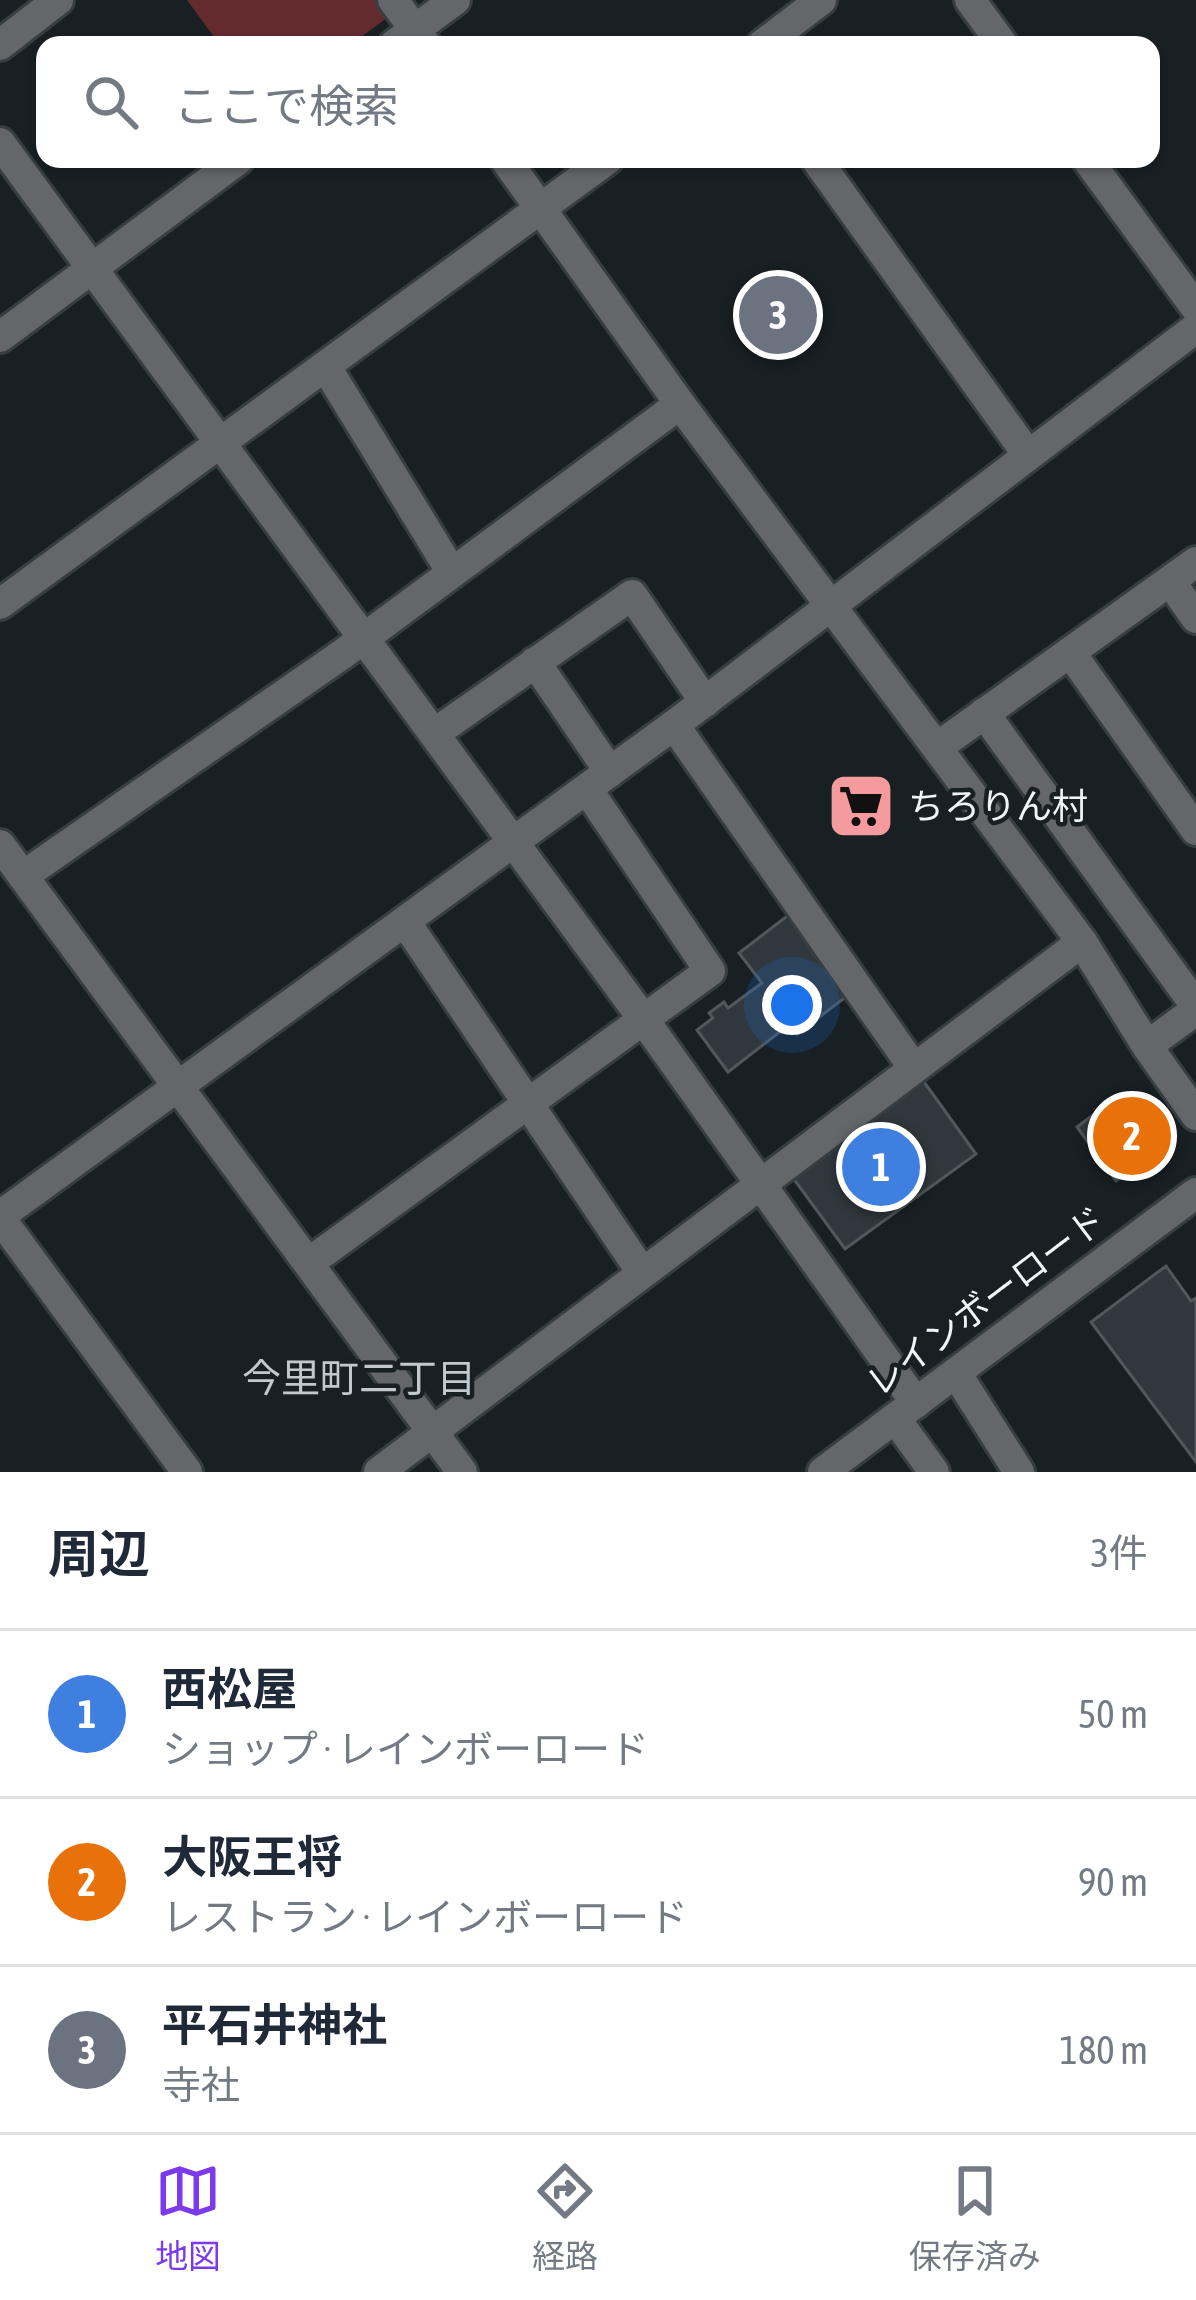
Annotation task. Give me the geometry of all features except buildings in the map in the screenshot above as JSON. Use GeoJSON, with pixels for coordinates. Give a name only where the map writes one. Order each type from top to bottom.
{"type":"FeatureCollection","features":[{"type":"Feature","properties":{"kind":"street"},"geometry":{"type":"LineString","coordinates":[[0,45],[58,0]]}},
{"type":"Feature","properties":{"kind":"street"},"geometry":{"type":"LineString","coordinates":[[393,0],[409,36]]}},
{"type":"Feature","properties":{"kind":"street"},"geometry":{"type":"LineString","coordinates":[[415,36],[455,0]]}},
{"type":"Feature","properties":{"kind":"street"},"geometry":{"type":"LineString","coordinates":[[774,36],[820,0]]}},
{"type":"Feature","properties":{"kind":"street"},"geometry":{"type":"LineString","coordinates":[[970,0],[996,36]]}},
{"type":"Feature","properties":{"kind":"street"},"geometry":{"type":"LineString","coordinates":[[0,143],[760,1182],[905,1410],[934,1472]]}},
{"type":"Feature","properties":{"kind":"street"},"geometry":{"type":"LineString","coordinates":[[0,337],[227,168]]}},
{"type":"Feature","properties":{"kind":"street"},"geometry":{"type":"LineString","coordinates":[[512,168],[680,404],[1082,942],[1196,1115]]}},
{"type":"Feature","properties":{"kind":"street"},"geometry":{"type":"LineString","coordinates":[[0,604],[596,168]]}},
{"type":"Feature","properties":{"kind":"street"},"geometry":{"type":"LineString","coordinates":[[822,168],[1028,455]]}},
{"type":"Feature","properties":{"kind":"street"},"geometry":{"type":"LineString","coordinates":[[1094,168],[1196,308]]}},
{"type":"Feature","properties":{"kind":"street"},"geometry":{"type":"LineString","coordinates":[[187,1472],[0,1217],[674,725],[1196,328]]}},
{"type":"Feature","properties":{"kind":"street"},"geometry":{"type":"LineString","coordinates":[[326,368],[452,572]]}},
{"type":"Feature","properties":{"kind":"street"},"geometry":{"type":"LineString","coordinates":[[23,875],[365,637],[680,404]]}},
{"type":"Feature","properties":{"kind":"street"},"geometry":{"type":"LineString","coordinates":[[939,746],[1196,562]]}},
{"type":"Feature","properties":{"kind":"street"},"geometry":{"type":"LineString","coordinates":[[1170,581],[1196,619]]}},
{"type":"Feature","properties":{"kind":"street"},"geometry":{"type":"LineString","coordinates":[[435,733],[632,595],[704,702]]}},
{"type":"Feature","properties":{"kind":"street"},"geometry":{"type":"LineString","coordinates":[[1070,652],[1196,830]]}},
{"type":"Feature","properties":{"kind":"street"},"geometry":{"type":"LineString","coordinates":[[310,1262],[710,971],[598,781],[536,662]]}},
{"type":"Feature","properties":{"kind":"street"},"geometry":{"type":"LineString","coordinates":[[984,713],[1196,1008],[1147,1046]]}},
{"type":"Feature","properties":{"kind":"street"},"geometry":{"type":"LineString","coordinates":[[674,725],[913,1067]]}},
{"type":"Feature","properties":{"kind":"street"},"geometry":{"type":"LineString","coordinates":[[0,845],[462,1472]]}},
{"type":"Feature","properties":{"kind":"street"},"geometry":{"type":"LineString","coordinates":[[406,923],[641,1271]]}},
{"type":"Feature","properties":{"kind":"street"},"geometry":{"type":"LineString","coordinates":[[379,1472],[1082,942]]}},
{"type":"Feature","properties":{"kind":"street","name":"レインボーロード"},"geometry":{"type":"LineString","coordinates":[[824,1472],[1196,1192]]}},
{"type":"Feature","properties":{"kind":"street"},"geometry":{"type":"LineString","coordinates":[[956,1373],[1018,1472]]}},
{"type":"Feature","properties":{"kind":"shaded area"},"geometry":{"type":"Polygon","coordinates":[[[187,0],[379,0],[391,15],[362,36],[213,36],[187,0]]]}},
{"type":"Feature","properties":{"kind":"place","name":"平石井神社"},"geometry":{"type":"Point","coordinates":[778,315]}},
{"type":"Feature","properties":{"kind":"place","name":"ちろりん村"},"geometry":{"type":"Point","coordinates":[861,806]}},
{"type":"Feature","properties":{"kind":"place","name":"大阪王将"},"geometry":{"type":"Point","coordinates":[1132,1136]}},
{"type":"Feature","properties":{"kind":"place","name":"西松屋"},"geometry":{"type":"Point","coordinates":[881,1167]}},
{"type":"Feature","properties":{"kind":"district","name":"今里町二丁目"},"geometry":{"type":"Point","coordinates":[359,1378]}}]}
